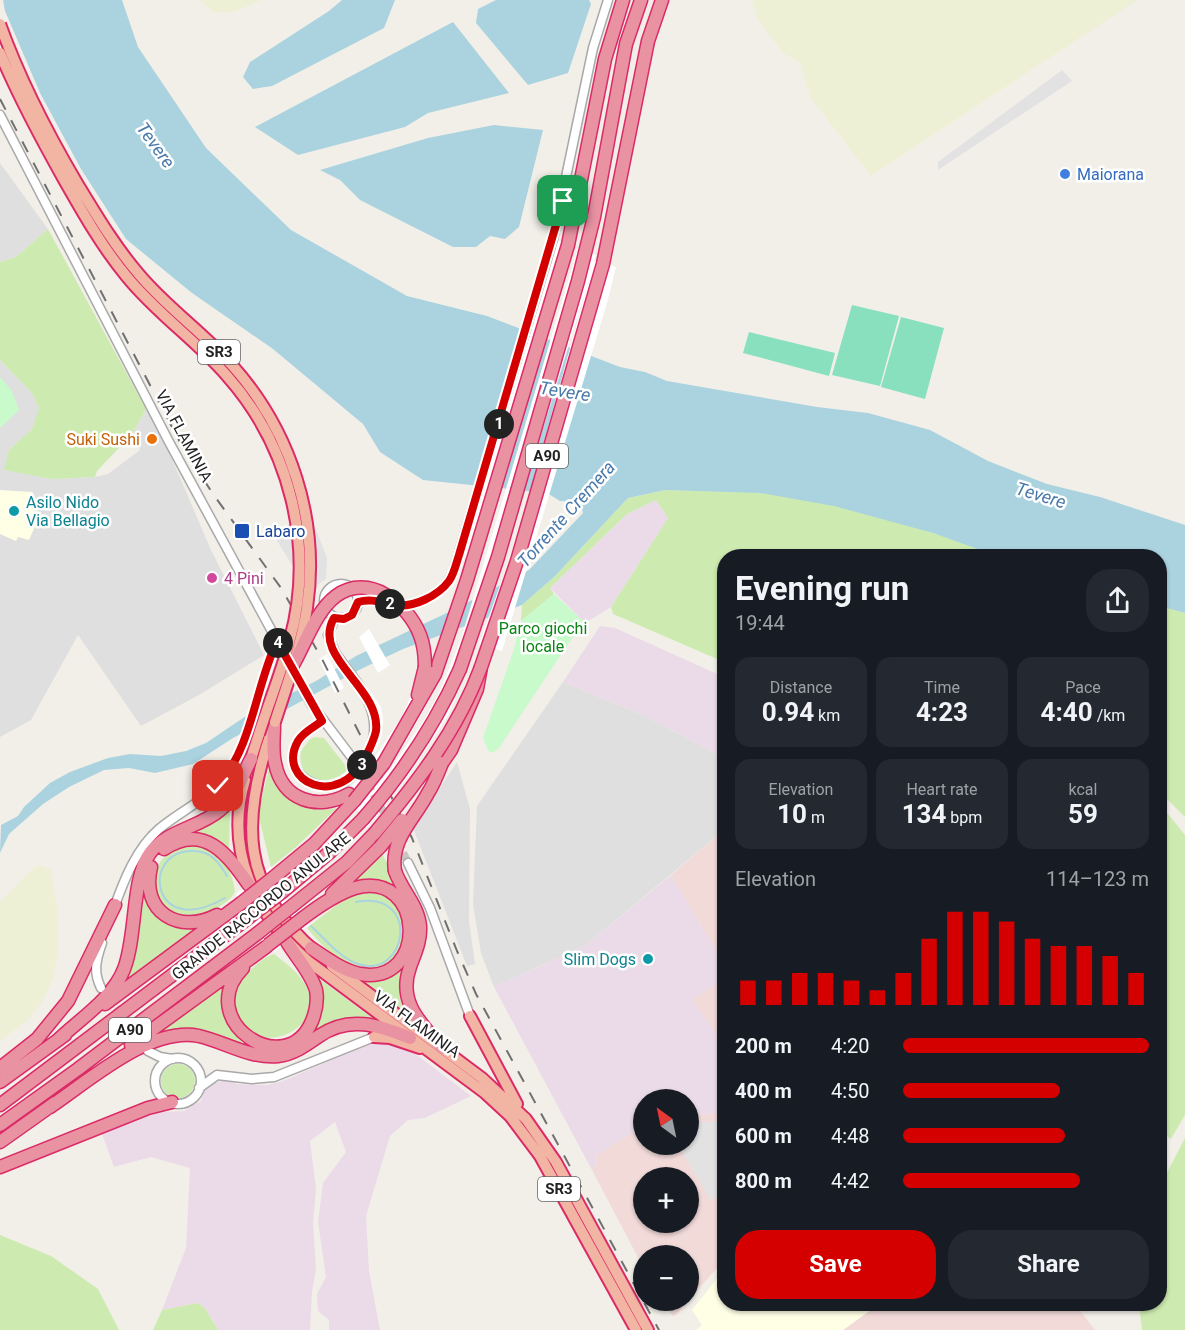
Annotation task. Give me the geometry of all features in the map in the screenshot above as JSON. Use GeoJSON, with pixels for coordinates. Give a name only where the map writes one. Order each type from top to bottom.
{"type":"FeatureCollection","features":[{"type":"Feature","properties":{"kind":"highway","name":"GRANDE RACCORDO ANULARE"},"geometry":{"type":"LineString","coordinates":[[0,1082],[238,905],[314,844],[349,793],[384,763],[410,721],[438,667],[450,633],[568,244],[605,59],[623,0]]}},
{"type":"Feature","properties":{"kind":"highway","name":"GRANDE RACCORDO ANULARE"},"geometry":{"type":"LineString","coordinates":[[0,1105],[249,918],[330,852],[363,819],[399,776],[425,738],[460,669],[498,557],[586,251],[626,44],[640,0]]}},
{"type":"Feature","properties":{"kind":"highway","name":"GRANDE RACCORDO ANULARE"},"geometry":{"type":"LineString","coordinates":[[0,1125],[258,933],[347,862],[374,834],[412,788],[462,710],[489,648],[603,264],[648,41],[662,0]]}},
{"type":"Feature","properties":{"kind":"highway"},"geometry":{"type":"LineString","coordinates":[[648,41],[670,0]]}},
{"type":"Feature","properties":{"kind":"highway","name":"SR3"},"geometry":{"type":"LineString","coordinates":[[0,24],[42,121],[114,244],[160,297],[237,371],[260,401],[282,438],[302,499],[310,548],[308,601],[294,663],[275,723]]}},
{"type":"Feature","properties":{"kind":"highway","name":"VIA FLAMINIA"},"geometry":{"type":"LineString","coordinates":[[0,53],[27,112],[91,228],[135,287],[233,383],[258,418],[282,465],[296,521],[299,587],[290,638],[242,788],[238,820],[241,857],[249,885],[270,921],[292,939],[327,976],[492,1099],[525,1136],[562,1194],[636,1330]]}},
{"type":"Feature","properties":{"kind":"highway"},"geometry":{"type":"LineString","coordinates":[[294,663],[322,612],[333,598],[343,591],[356,587],[367,587],[383,593],[398,603],[409,615],[419,632],[424,648],[423,679],[410,721]]}},
{"type":"Feature","properties":{"kind":"highway"},"geometry":{"type":"LineString","coordinates":[[50,1107],[318,907],[380,847],[451,750],[470,708],[482,668]]}},
{"type":"Feature","properties":{"kind":"highway"},"geometry":{"type":"LineString","coordinates":[[275,723],[274,763],[283,784],[290,792],[301,800],[318,803],[332,801],[349,793]]}},
{"type":"Feature","properties":{"kind":"highway","name":"VIA FLAMINIA"},"geometry":{"type":"LineString","coordinates":[[275,723],[256,780],[250,817],[251,839],[255,860],[265,889],[292,939]]}},
{"type":"Feature","properties":{"kind":"highway"},"geometry":{"type":"LineString","coordinates":[[58,1040],[111,990],[123,971],[131,946],[142,873],[149,855],[165,840],[204,820],[226,805],[251,759]]}},
{"type":"Feature","properties":{"kind":"highway"},"geometry":{"type":"LineString","coordinates":[[442,763],[428,794],[399,839],[394,853],[396,871],[417,912],[420,923],[418,945],[406,981],[407,1000],[415,1017],[442,1048]]}},
{"type":"Feature","properties":{"kind":"highway"},"geometry":{"type":"LineString","coordinates":[[238,905],[198,922],[186,923],[170,918],[159,910],[149,889],[149,874],[153,861],[171,844],[184,840],[202,840],[222,850],[249,885]]}},
{"type":"Feature","properties":{"kind":"highway"},"geometry":{"type":"LineString","coordinates":[[311,948],[343,969],[362,974],[377,974],[399,961],[411,936],[410,922],[405,907],[391,893],[380,888],[366,886],[353,889],[318,907]]}},
{"type":"Feature","properties":{"kind":"highway"},"geometry":{"type":"LineString","coordinates":[[0,1068],[38,1039],[68,1000],[115,905]]}},
{"type":"Feature","properties":{"kind":"highway"},"geometry":{"type":"LineString","coordinates":[[267,946],[241,969],[233,981],[230,991],[230,1011],[236,1026],[247,1038],[265,1046],[278,1047],[294,1041],[308,1029],[317,1003],[311,980],[292,939]]}},
{"type":"Feature","properties":{"kind":"highway","name":"SR3"},"geometry":{"type":"LineString","coordinates":[[292,939],[311,948]]}},
{"type":"Feature","properties":{"kind":"highway","name":"VIA FLAMINIA"},"geometry":{"type":"LineString","coordinates":[[311,948],[492,1085],[526,1119],[556,1162],[648,1330]]}},
{"type":"Feature","properties":{"kind":"highway"},"geometry":{"type":"LineString","coordinates":[[470,1016],[526,1119]]}},
{"type":"Feature","properties":{"kind":"highway"},"geometry":{"type":"LineString","coordinates":[[0,1142],[140,1047],[175,1035],[197,1036],[268,1056],[284,1055],[296,1051],[326,1031],[352,1024],[380,1026],[410,1038]]}},
{"type":"Feature","properties":{"kind":"highway"},"geometry":{"type":"LineString","coordinates":[[374,1037],[390,1038],[426,1050]]}},
{"type":"Feature","properties":{"kind":"highway"},"geometry":{"type":"LineString","coordinates":[[0,1167],[148,1108],[172,1102]]}},
{"type":"Feature","properties":{"kind":"street"},"geometry":{"type":"LineString","coordinates":[[358,602],[369,599],[398,605],[429,597],[450,580],[553,240],[593,48],[608,0]]}},
{"type":"Feature","properties":{"kind":"street","name":"VIA FLAMINIA"},"geometry":{"type":"LineString","coordinates":[[0,115],[168,440],[312,705],[356,763]]}},
{"type":"Feature","properties":{"kind":"street"},"geometry":{"type":"LineString","coordinates":[[341,584],[351,587],[358,602],[352,615],[344,619],[334,618],[327,611],[324,602],[331,588],[341,584]]}},
{"type":"Feature","properties":{"kind":"street"},"geometry":{"type":"LineString","coordinates":[[322,721],[298,741],[294,752],[296,767],[304,779],[314,785],[349,793],[354,775],[374,740],[376,727],[371,705],[335,652],[328,635],[334,618]]}},
{"type":"Feature","properties":{"kind":"street"},"geometry":{"type":"LineString","coordinates":[[101,988],[95,964],[131,867],[146,842],[160,828],[214,789],[231,769],[243,742],[270,656],[277,641]]}},
{"type":"Feature","properties":{"kind":"street"},"geometry":{"type":"LineString","coordinates":[[408,863],[433,917],[470,1016]]}},
{"type":"Feature","properties":{"kind":"street"},"geometry":{"type":"LineString","coordinates":[[199,1088],[200,1074],[195,1065],[183,1058],[160,1057],[148,1051],[157,1074],[158,1091],[163,1098],[181,1103],[190,1100],[199,1088],[214,1076],[252,1079],[274,1077],[374,1037]]}},
{"type":"Feature","properties":{"kind":"street"},"geometry":{"type":"LineString","coordinates":[[157,1074],[163,1064],[173,1059]]}},
{"type":"Feature","properties":{"kind":"shaded area"},"geometry":{"type":"Polygon","coordinates":[[[200,0],[261,0],[233,12],[213,12],[200,0]]]}},
{"type":"Feature","properties":{"kind":"shaded area"},"geometry":{"type":"Polygon","coordinates":[[[752,0],[1137,0],[871,176],[810,97],[800,63],[783,53],[758,20],[752,0]]]}},
{"type":"Feature","properties":{"kind":"shaded area"},"geometry":{"type":"Polygon","coordinates":[[[1062,70],[1072,81],[938,170],[938,162],[1062,70]]]}},
{"type":"Feature","properties":{"kind":"shaded area"},"geometry":{"type":"Polygon","coordinates":[[[0,163],[48,229],[16,257],[0,262],[0,163]]]}},
{"type":"Feature","properties":{"kind":"shaded area"},"geometry":{"type":"Polygon","coordinates":[[[0,360],[32,393],[38,403],[39,413],[32,429],[9,450],[29,474],[52,479],[95,477],[108,474],[140,450],[132,434],[146,409],[168,450],[211,550],[264,655],[199,695],[141,726],[78,635],[31,720],[0,737],[0,360]]]}},
{"type":"Feature","properties":{"kind":"shaded area"},"geometry":{"type":"Polygon","coordinates":[[[0,490],[33,492],[33,499],[37,502],[33,510],[41,513],[29,540],[18,537],[16,541],[0,534],[0,490]]]}},
{"type":"Feature","properties":{"kind":"shaded area"},"geometry":{"type":"Polygon","coordinates":[[[656,500],[668,518],[611,607],[585,623],[550,588],[627,514],[656,500]]]}},
{"type":"Feature","properties":{"kind":"shaded area","name":"Labaro"},"geometry":{"type":"Polygon","coordinates":[[[308,509],[327,558],[326,579],[308,591],[274,536],[308,509]]]}},
{"type":"Feature","properties":{"kind":"shaded area"},"geometry":{"type":"Polygon","coordinates":[[[600,626],[615,628],[717,674],[717,754],[647,717],[563,682],[600,626]]]}},
{"type":"Feature","properties":{"kind":"shaded area"},"geometry":{"type":"Polygon","coordinates":[[[563,682],[647,717],[717,754],[717,836],[586,945],[494,987],[481,953],[473,904],[477,806],[563,682]]]}},
{"type":"Feature","properties":{"kind":"shaded area"},"geometry":{"type":"Polygon","coordinates":[[[457,762],[470,809],[469,921],[475,964],[467,966],[413,828],[457,762]]]}},
{"type":"Feature","properties":{"kind":"shaded area"},"geometry":{"type":"Polygon","coordinates":[[[717,836],[717,952],[671,875],[717,836]]]}},
{"type":"Feature","properties":{"kind":"shaded area"},"geometry":{"type":"Polygon","coordinates":[[[41,865],[51,870],[58,914],[58,952],[53,978],[43,1001],[29,1019],[0,1041],[0,902],[33,868],[41,865]]]}},
{"type":"Feature","properties":{"kind":"shaded area"},"geometry":{"type":"Polygon","coordinates":[[[671,875],[717,952],[717,984],[692,1000],[717,1034],[717,1113],[699,1115],[699,1089],[633,1089],[633,1132],[595,1156],[598,1162],[592,1170],[494,987],[586,945],[671,875]]]}},
{"type":"Feature","properties":{"kind":"shaded area"},"geometry":{"type":"Polygon","coordinates":[[[717,984],[717,1034],[692,1000],[717,984]]]}},
{"type":"Feature","properties":{"kind":"shaded area"},"geometry":{"type":"Polygon","coordinates":[[[382,1041],[410,1050],[471,1096],[425,1118],[408,1120],[390,1136],[366,1216],[369,1271],[380,1330],[329,1330],[329,1320],[318,1311],[317,1294],[326,1277],[318,1222],[323,1183],[346,1152],[335,1122],[310,1141],[316,1189],[313,1223],[316,1270],[312,1291],[310,1330],[218,1330],[205,1308],[198,1303],[162,1310],[186,1248],[190,1168],[151,1157],[114,1167],[102,1134],[160,1112],[184,1111],[201,1101],[205,1089],[213,1083],[227,1080],[237,1084],[267,1085],[283,1081],[372,1042],[382,1041]]]}},
{"type":"Feature","properties":{"kind":"shaded area"},"geometry":{"type":"Polygon","coordinates":[[[717,1113],[717,1268],[699,1289],[699,1245],[633,1245],[633,1248],[592,1170],[598,1162],[595,1156],[633,1132],[633,1155],[699,1155],[699,1115],[717,1113]]]}},
{"type":"Feature","properties":{"kind":"shaded area"},"geometry":{"type":"Polygon","coordinates":[[[717,1121],[717,1197],[711,1201],[699,1181],[699,1167],[691,1167],[684,1155],[699,1155],[699,1123],[717,1121]]]}},
{"type":"Feature","properties":{"kind":"shaded area"},"geometry":{"type":"Polygon","coordinates":[[[717,1279],[717,1311],[869,1311],[843,1330],[696,1330],[702,1325],[693,1311],[699,1311],[699,1301],[717,1279]]]}},
{"type":"Feature","properties":{"kind":"shaded area"},"geometry":{"type":"Polygon","coordinates":[[[669,1311],[679,1311],[676,1315],[673,1316],[669,1311]]]}},
{"type":"Feature","properties":{"kind":"shaded area"},"geometry":{"type":"Polygon","coordinates":[[[869,1311],[1080,1311],[1095,1330],[843,1330],[869,1311]]]}},
{"type":"Feature","properties":{"kind":"green space"},"geometry":{"type":"Polygon","coordinates":[[[48,229],[146,409],[132,434],[97,471],[95,477],[52,479],[4,470],[9,450],[32,429],[39,408],[32,393],[0,360],[0,262],[16,257],[48,229]]]}},
{"type":"Feature","properties":{"kind":"green space"},"geometry":{"type":"Polygon","coordinates":[[[852,305],[899,316],[880,386],[832,375],[852,305]]]}},
{"type":"Feature","properties":{"kind":"green space"},"geometry":{"type":"Polygon","coordinates":[[[901,317],[944,328],[925,399],[881,387],[901,317]]]}},
{"type":"Feature","properties":{"kind":"green space"},"geometry":{"type":"Polygon","coordinates":[[[749,332],[835,353],[829,376],[743,353],[749,332]]]}},
{"type":"Feature","properties":{"kind":"green space"},"geometry":{"type":"Polygon","coordinates":[[[0,377],[12,391],[19,410],[0,428],[0,377]]]}},
{"type":"Feature","properties":{"kind":"green space"},"geometry":{"type":"Polygon","coordinates":[[[665,490],[725,491],[792,497],[884,518],[982,549],[717,549],[717,659],[613,614],[611,607],[668,518],[656,500],[627,514],[550,588],[554,594],[521,621],[522,605],[555,576],[628,498],[665,490]]]}},
{"type":"Feature","properties":{"kind":"green space","name":"Parco giochi locale"},"geometry":{"type":"Polygon","coordinates":[[[554,594],[585,623],[572,638],[499,748],[494,752],[489,752],[483,738],[513,652],[521,621],[554,594]]]}},
{"type":"Feature","properties":{"kind":"green space"},"geometry":{"type":"Polygon","coordinates":[[[1167,607],[1185,613],[1185,817],[1167,799],[1167,607]]]}},
{"type":"Feature","properties":{"kind":"green space"},"geometry":{"type":"Polygon","coordinates":[[[324,738],[345,765],[346,771],[339,776],[323,780],[308,775],[303,769],[301,751],[310,739],[324,738]]]}},
{"type":"Feature","properties":{"kind":"green space"},"geometry":{"type":"Polygon","coordinates":[[[270,764],[279,786],[294,801],[314,808],[337,808],[295,848],[271,867],[258,813],[270,764]]]}},
{"type":"Feature","properties":{"kind":"green space"},"geometry":{"type":"Polygon","coordinates":[[[230,805],[229,852],[180,836],[230,805]]]}},
{"type":"Feature","properties":{"kind":"green space"},"geometry":{"type":"Polygon","coordinates":[[[1167,813],[1185,835],[1185,1115],[1171,1139],[1167,1136],[1167,813]]]}},
{"type":"Feature","properties":{"kind":"green space"},"geometry":{"type":"Polygon","coordinates":[[[196,845],[218,856],[231,875],[235,891],[215,910],[195,918],[178,916],[165,907],[157,893],[155,878],[160,862],[173,851],[196,845]]]}},
{"type":"Feature","properties":{"kind":"green space"},"geometry":{"type":"Polygon","coordinates":[[[382,854],[406,898],[348,884],[382,854]]]}},
{"type":"Feature","properties":{"kind":"green space"},"geometry":{"type":"Polygon","coordinates":[[[145,884],[149,896],[182,926],[196,928],[119,985],[130,961],[137,936],[145,884]]]}},
{"type":"Feature","properties":{"kind":"green space"},"geometry":{"type":"Polygon","coordinates":[[[371,890],[393,901],[404,918],[405,937],[398,954],[383,966],[362,968],[336,957],[307,928],[353,892],[371,890]]]}},
{"type":"Feature","properties":{"kind":"green space"},"geometry":{"type":"Polygon","coordinates":[[[274,954],[301,978],[307,987],[311,1002],[308,1015],[300,1026],[275,1037],[261,1037],[249,1031],[239,1019],[235,1007],[235,996],[240,983],[248,973],[258,963],[274,954]]]}},
{"type":"Feature","properties":{"kind":"green space"},"geometry":{"type":"Polygon","coordinates":[[[410,961],[403,974],[400,988],[401,1002],[407,1015],[359,978],[373,980],[386,977],[410,961]]]}},
{"type":"Feature","properties":{"kind":"green space"},"geometry":{"type":"Polygon","coordinates":[[[318,978],[375,1020],[357,1019],[309,1037],[321,1009],[318,978]]]}},
{"type":"Feature","properties":{"kind":"green space"},"geometry":{"type":"Polygon","coordinates":[[[231,980],[227,1013],[236,1033],[243,1041],[239,1043],[224,1038],[158,1033],[231,980]]]}},
{"type":"Feature","properties":{"kind":"green space"},"geometry":{"type":"Polygon","coordinates":[[[178,1064],[190,1069],[195,1081],[190,1093],[178,1098],[166,1093],[161,1081],[166,1069],[178,1064]]]}},
{"type":"Feature","properties":{"kind":"green space"},"geometry":{"type":"Polygon","coordinates":[[[1185,1138],[1185,1330],[1142,1330],[1140,1311],[1167,1311],[1167,1173],[1185,1138]]]}},
{"type":"Feature","properties":{"kind":"green space"},"geometry":{"type":"Polygon","coordinates":[[[0,1235],[51,1256],[98,1289],[119,1330],[0,1330],[0,1235]]]}},
{"type":"Feature","properties":{"kind":"green space"},"geometry":{"type":"Polygon","coordinates":[[[198,1303],[205,1308],[218,1330],[153,1330],[162,1310],[198,1303]]]}},
{"type":"Feature","properties":{"kind":"water","name":"Tevere"},"geometry":{"type":"Polygon","coordinates":[[[3,0],[122,0],[138,47],[206,148],[291,230],[407,296],[487,316],[620,367],[645,372],[667,381],[817,407],[868,413],[930,430],[988,461],[1047,484],[1100,497],[1185,525],[1185,613],[1167,608],[1167,549],[978,549],[933,533],[834,506],[760,493],[665,490],[628,498],[555,576],[522,605],[403,649],[361,669],[233,738],[193,764],[155,773],[129,768],[104,770],[69,787],[43,804],[9,834],[0,853],[1,825],[18,816],[24,807],[50,783],[70,772],[108,758],[130,754],[161,756],[186,751],[206,743],[246,716],[316,681],[356,656],[453,610],[529,570],[583,513],[580,502],[560,501],[547,493],[423,480],[380,452],[363,424],[273,349],[192,293],[126,239],[81,169],[40,93],[5,11],[3,0]]]}},
{"type":"Feature","properties":{"kind":"water"},"geometry":{"type":"Polygon","coordinates":[[[342,0],[395,0],[384,28],[272,86],[253,89],[243,77],[250,62],[329,11],[342,0]]]}},
{"type":"Feature","properties":{"kind":"water"},"geometry":{"type":"Polygon","coordinates":[[[496,0],[589,0],[591,4],[568,73],[528,85],[476,23],[478,9],[496,0]]]}},
{"type":"Feature","properties":{"kind":"water"},"geometry":{"type":"Polygon","coordinates":[[[453,22],[509,93],[428,113],[405,127],[298,155],[255,127],[453,22]]]}},
{"type":"Feature","properties":{"kind":"water"},"geometry":{"type":"Polygon","coordinates":[[[494,125],[543,130],[519,227],[505,239],[490,236],[476,247],[453,247],[360,200],[340,180],[320,170],[428,138],[494,125]]]}},
{"type":"Feature","properties":{"kind":"pier"},"geometry":{"type":"Polygon","coordinates":[[[549,238],[575,247],[455,639],[444,669],[423,712],[401,748],[356,806],[349,789],[363,774],[345,787],[340,777],[359,760],[370,736],[371,723],[366,705],[331,656],[340,649],[381,707],[382,735],[371,763],[401,718],[416,684],[431,670],[468,558],[455,554],[549,238]]]}},
{"type":"Feature","properties":{"kind":"pier"},"geometry":{"type":"Polygon","coordinates":[[[578,248],[596,255],[594,261],[616,267],[502,651],[479,644],[517,538],[591,273],[477,643],[449,714],[409,775],[367,828],[357,808],[392,767],[424,720],[438,695],[461,639],[578,248]]]}},
{"type":"Feature","properties":{"kind":"pier"},"geometry":{"type":"Polygon","coordinates":[[[369,629],[390,665],[378,673],[359,637],[369,629]]]}},
{"type":"Feature","properties":{"kind":"pier"},"geometry":{"type":"Polygon","coordinates":[[[327,654],[344,688],[335,693],[319,659],[327,654]]]}},
{"type":"Feature","properties":{"kind":"pier"},"geometry":{"type":"Polygon","coordinates":[[[271,867],[276,883],[296,912],[309,925],[275,951],[262,939],[241,908],[236,894],[271,867]]]}},
{"type":"Feature","properties":{"kind":"waterway"},"geometry":{"type":"LineString","coordinates":[[225,898],[200,908],[181,909],[168,902],[161,891],[160,877],[165,864],[175,855],[192,851],[209,855],[221,866],[227,876]]}},
{"type":"Feature","properties":{"kind":"waterway"},"geometry":{"type":"LineString","coordinates":[[311,926],[333,948],[351,961],[374,966],[387,960],[396,949],[400,935],[399,921],[391,909],[377,902],[356,902]]}},
{"type":"Feature","properties":{"kind":"tunnel"},"geometry":{"type":"LineString","coordinates":[[356,763],[389,822]]}},
{"type":"Feature","properties":{"kind":"tunnel"},"geometry":{"type":"LineString","coordinates":[[398,842],[408,863]]}},
{"type":"Feature","properties":{"kind":"tunnel"},"geometry":{"type":"LineString","coordinates":[[109,998],[142,1043]]}},
{"type":"Feature","properties":{"kind":"railway"},"geometry":{"type":"LineString","coordinates":[[0,99],[183,448],[213,494],[281,588],[321,657],[412,838],[476,994],[659,1330]]}},
{"type":"Feature","properties":{"kind":"place","name":"Maiorana"},"geometry":{"type":"Point","coordinates":[1065,174]}},
{"type":"Feature","properties":{"kind":"place","name":"Suki Sushi"},"geometry":{"type":"Point","coordinates":[152,439]}},
{"type":"Feature","properties":{"kind":"place","name":"Asilo Nido Via Bellagio"},"geometry":{"type":"Point","coordinates":[14,511]}},
{"type":"Feature","properties":{"kind":"place","name":"Labaro"},"geometry":{"type":"Point","coordinates":[242,531]}},
{"type":"Feature","properties":{"kind":"place","name":"4 Pini"},"geometry":{"type":"Point","coordinates":[212,578]}},
{"type":"Feature","properties":{"kind":"place","name":"Slim Dogs"},"geometry":{"type":"Point","coordinates":[648,959]}},
{"type":"Feature","properties":{"kind":"route"},"geometry":{"type":"LineString","coordinates":[[218,786],[240,752],[270,656],[277,641],[322,721],[299,740],[294,752],[295,763],[301,776],[310,784],[334,786],[344,783],[357,772],[363,762],[375,735],[374,712],[369,700],[329,642],[329,629],[334,618],[344,619],[352,615],[358,607],[358,602],[369,599],[398,605],[411,604],[435,594],[450,580],[563,201]]}},
{"type":"Feature","properties":{"kind":"water label","name":"Torrente Cremera"},"geometry":{"type":"Point","coordinates":[566,514]}}]}
